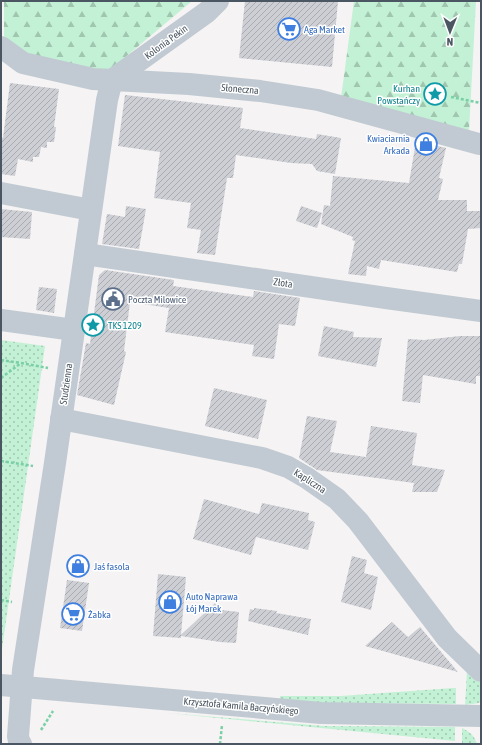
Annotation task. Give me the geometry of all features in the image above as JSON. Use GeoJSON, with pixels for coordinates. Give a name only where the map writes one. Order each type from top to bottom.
{"type":"FeatureCollection","features":[{"type":"Feature","properties":{"kind":"street","name":"Kolonia Pekin"},"geometry":{"type":"LineString","coordinates":[[112,80],[207,12],[218,1]]}},
{"type":"Feature","properties":{"kind":"street","name":"Słoneczna"},"geometry":{"type":"LineString","coordinates":[[1,47],[23,63],[93,79],[189,84],[260,91],[318,100],[480,139]]}},
{"type":"Feature","properties":{"kind":"street","name":"Studzienna"},"geometry":{"type":"LineString","coordinates":[[21,744],[18,741],[11,686],[23,670],[107,100],[112,80]]}},
{"type":"Feature","properties":{"kind":"street"},"geometry":{"type":"LineString","coordinates":[[1,192],[91,210]]}},
{"type":"Feature","properties":{"kind":"street","name":"Złota"},"geometry":{"type":"LineString","coordinates":[[85,254],[481,311]]}},
{"type":"Feature","properties":{"kind":"street"},"geometry":{"type":"LineString","coordinates":[[1,320],[74,330]]}},
{"type":"Feature","properties":{"kind":"street","name":"Kapliczna"},"geometry":{"type":"LineString","coordinates":[[61,419],[262,458],[288,467],[308,478],[337,499],[358,521],[447,638],[481,671]]}},
{"type":"Feature","properties":{"kind":"street","name":"Krzysztofa Kamila Baczyńskiego"},"geometry":{"type":"LineString","coordinates":[[11,686],[320,714],[481,716]]}},
{"type":"Feature","properties":{"kind":"path"},"geometry":{"type":"LineString","coordinates":[[451,97],[481,103]]}},
{"type":"Feature","properties":{"kind":"path"},"geometry":{"type":"LineString","coordinates":[[1,360],[53,369]]}},
{"type":"Feature","properties":{"kind":"path"},"geometry":{"type":"LineString","coordinates":[[1,378],[21,363]]}},
{"type":"Feature","properties":{"kind":"path"},"geometry":{"type":"LineString","coordinates":[[1,461],[39,467]]}},
{"type":"Feature","properties":{"kind":"path"},"geometry":{"type":"LineString","coordinates":[[40,731],[56,705]]}},
{"type":"Feature","properties":{"kind":"path"},"geometry":{"type":"LineString","coordinates":[[220,744],[222,722]]}},
{"type":"Feature","properties":{"kind":"green space"},"geometry":{"type":"Polygon","coordinates":[[[4,1],[192,1],[104,75],[28,55],[4,36],[4,1]]]}},
{"type":"Feature","properties":{"kind":"green space"},"geometry":{"type":"Polygon","coordinates":[[[354,1],[476,1],[469,131],[341,98],[354,1]]]}},
{"type":"Feature","properties":{"kind":"green space"},"geometry":{"type":"Polygon","coordinates":[[[1,340],[45,346],[1,656],[1,340]]]}},
{"type":"Feature","properties":{"kind":"green space"},"geometry":{"type":"Polygon","coordinates":[[[467,672],[481,683],[481,701],[479,703],[465,705],[467,672]]]}},
{"type":"Feature","properties":{"kind":"green space"},"geometry":{"type":"Polygon","coordinates":[[[456,688],[456,704],[321,703],[280,699],[280,696],[341,696],[456,688]]]}},
{"type":"Feature","properties":{"kind":"green space"},"geometry":{"type":"Polygon","coordinates":[[[167,713],[324,726],[455,727],[455,741],[167,713]]]}},
{"type":"Feature","properties":{"kind":"green space"},"geometry":{"type":"Polygon","coordinates":[[[462,728],[475,738],[477,744],[462,744],[462,728]]]}},
{"type":"Feature","properties":{"kind":"building","name":"Aga Market"},"geometry":{"type":"Polygon","coordinates":[[[245,1],[338,1],[332,67],[239,58],[245,1]]]}},
{"type":"Feature","properties":{"kind":"building"},"geometry":{"type":"Polygon","coordinates":[[[10,83],[59,89],[54,127],[56,127],[54,142],[47,142],[47,148],[41,147],[39,157],[33,157],[33,162],[18,159],[15,176],[1,174],[1,137],[3,138],[10,83]]]}},
{"type":"Feature","properties":{"kind":"building"},"geometry":{"type":"Polygon","coordinates":[[[125,95],[243,108],[240,128],[316,139],[317,134],[341,138],[335,174],[317,171],[312,164],[291,163],[236,155],[233,178],[227,178],[215,255],[197,253],[201,230],[187,228],[191,203],[154,198],[160,152],[118,146],[125,95]]]}},
{"type":"Feature","properties":{"kind":"building"},"geometry":{"type":"Polygon","coordinates":[[[416,141],[446,148],[439,178],[443,179],[438,200],[467,200],[467,211],[481,211],[481,228],[468,229],[462,264],[459,264],[457,272],[381,260],[379,269],[367,266],[366,276],[348,274],[355,241],[352,240],[353,237],[321,224],[324,205],[330,206],[333,176],[409,183],[416,141]]]}},
{"type":"Feature","properties":{"kind":"building"},"geometry":{"type":"Polygon","coordinates":[[[126,206],[146,209],[139,249],[102,244],[107,214],[125,217],[126,206]]]}},
{"type":"Feature","properties":{"kind":"building"},"geometry":{"type":"Polygon","coordinates":[[[301,206],[322,213],[317,228],[296,221],[301,206]]]}},
{"type":"Feature","properties":{"kind":"building"},"geometry":{"type":"Polygon","coordinates":[[[1,209],[32,212],[30,239],[1,237],[1,209]]]}},
{"type":"Feature","properties":{"kind":"building"},"geometry":{"type":"Polygon","coordinates":[[[105,270],[174,280],[173,286],[253,297],[254,291],[300,298],[295,326],[279,324],[274,359],[252,356],[254,345],[165,332],[169,308],[130,302],[124,351],[126,352],[114,405],[77,395],[86,343],[90,344],[99,275],[105,270]]]}},
{"type":"Feature","properties":{"kind":"building"},"geometry":{"type":"Polygon","coordinates":[[[39,287],[57,289],[54,313],[36,310],[39,287]]]}},
{"type":"Feature","properties":{"kind":"building"},"geometry":{"type":"Polygon","coordinates":[[[324,326],[354,332],[353,337],[382,338],[376,367],[318,356],[324,326]]]}},
{"type":"Feature","properties":{"kind":"building"},"geometry":{"type":"Polygon","coordinates":[[[460,336],[481,336],[481,376],[476,376],[476,384],[423,375],[420,403],[402,401],[408,339],[424,340],[460,336]]]}},
{"type":"Feature","properties":{"kind":"building"},"geometry":{"type":"Polygon","coordinates":[[[214,388],[267,400],[258,439],[205,426],[214,388]]]}},
{"type":"Feature","properties":{"kind":"building"},"geometry":{"type":"Polygon","coordinates":[[[307,416],[337,421],[330,452],[366,457],[371,426],[417,433],[412,465],[445,470],[437,492],[412,492],[414,483],[317,470],[299,458],[307,416]]]}},
{"type":"Feature","properties":{"kind":"building"},"geometry":{"type":"Polygon","coordinates":[[[204,499],[259,514],[262,503],[309,513],[308,520],[315,522],[308,550],[256,537],[251,555],[193,539],[204,499]]]}},
{"type":"Feature","properties":{"kind":"building"},"geometry":{"type":"Polygon","coordinates":[[[352,556],[367,560],[364,573],[378,577],[371,610],[341,602],[352,556]]]}},
{"type":"Feature","properties":{"kind":"building"},"geometry":{"type":"Polygon","coordinates":[[[158,574],[186,577],[181,635],[215,603],[221,610],[239,612],[236,643],[181,636],[181,638],[153,636],[158,574]]]}},
{"type":"Feature","properties":{"kind":"building"},"geometry":{"type":"Polygon","coordinates":[[[67,580],[89,583],[82,631],[60,628],[67,580]]]}},
{"type":"Feature","properties":{"kind":"building"},"geometry":{"type":"Polygon","coordinates":[[[254,608],[277,611],[276,613],[311,619],[308,635],[248,621],[250,609],[254,610],[254,608]]]}},
{"type":"Feature","properties":{"kind":"building"},"geometry":{"type":"Polygon","coordinates":[[[392,622],[408,637],[420,627],[458,672],[365,646],[392,622]]]}},
{"type":"Feature","properties":{"kind":"place","name":"Aga Market"},"geometry":{"type":"Point","coordinates":[289,29]}},
{"type":"Feature","properties":{"kind":"place","name":"Kurhan Powstańczy"},"geometry":{"type":"Point","coordinates":[435,94]}},
{"type":"Feature","properties":{"kind":"place","name":"Kwiaciarnia Arkada"},"geometry":{"type":"Point","coordinates":[426,144]}},
{"type":"Feature","properties":{"kind":"place","name":"Poczta Milowice"},"geometry":{"type":"Point","coordinates":[113,299]}},
{"type":"Feature","properties":{"kind":"place","name":"TKS 1209"},"geometry":{"type":"Point","coordinates":[93,325]}},
{"type":"Feature","properties":{"kind":"place","name":"Jaś fasola"},"geometry":{"type":"Point","coordinates":[78,566]}},
{"type":"Feature","properties":{"kind":"place","name":"Auto Naprawa Łój Marek"},"geometry":{"type":"Point","coordinates":[170,602]}},
{"type":"Feature","properties":{"kind":"place","name":"Żabka"},"geometry":{"type":"Point","coordinates":[73,614]}}]}
